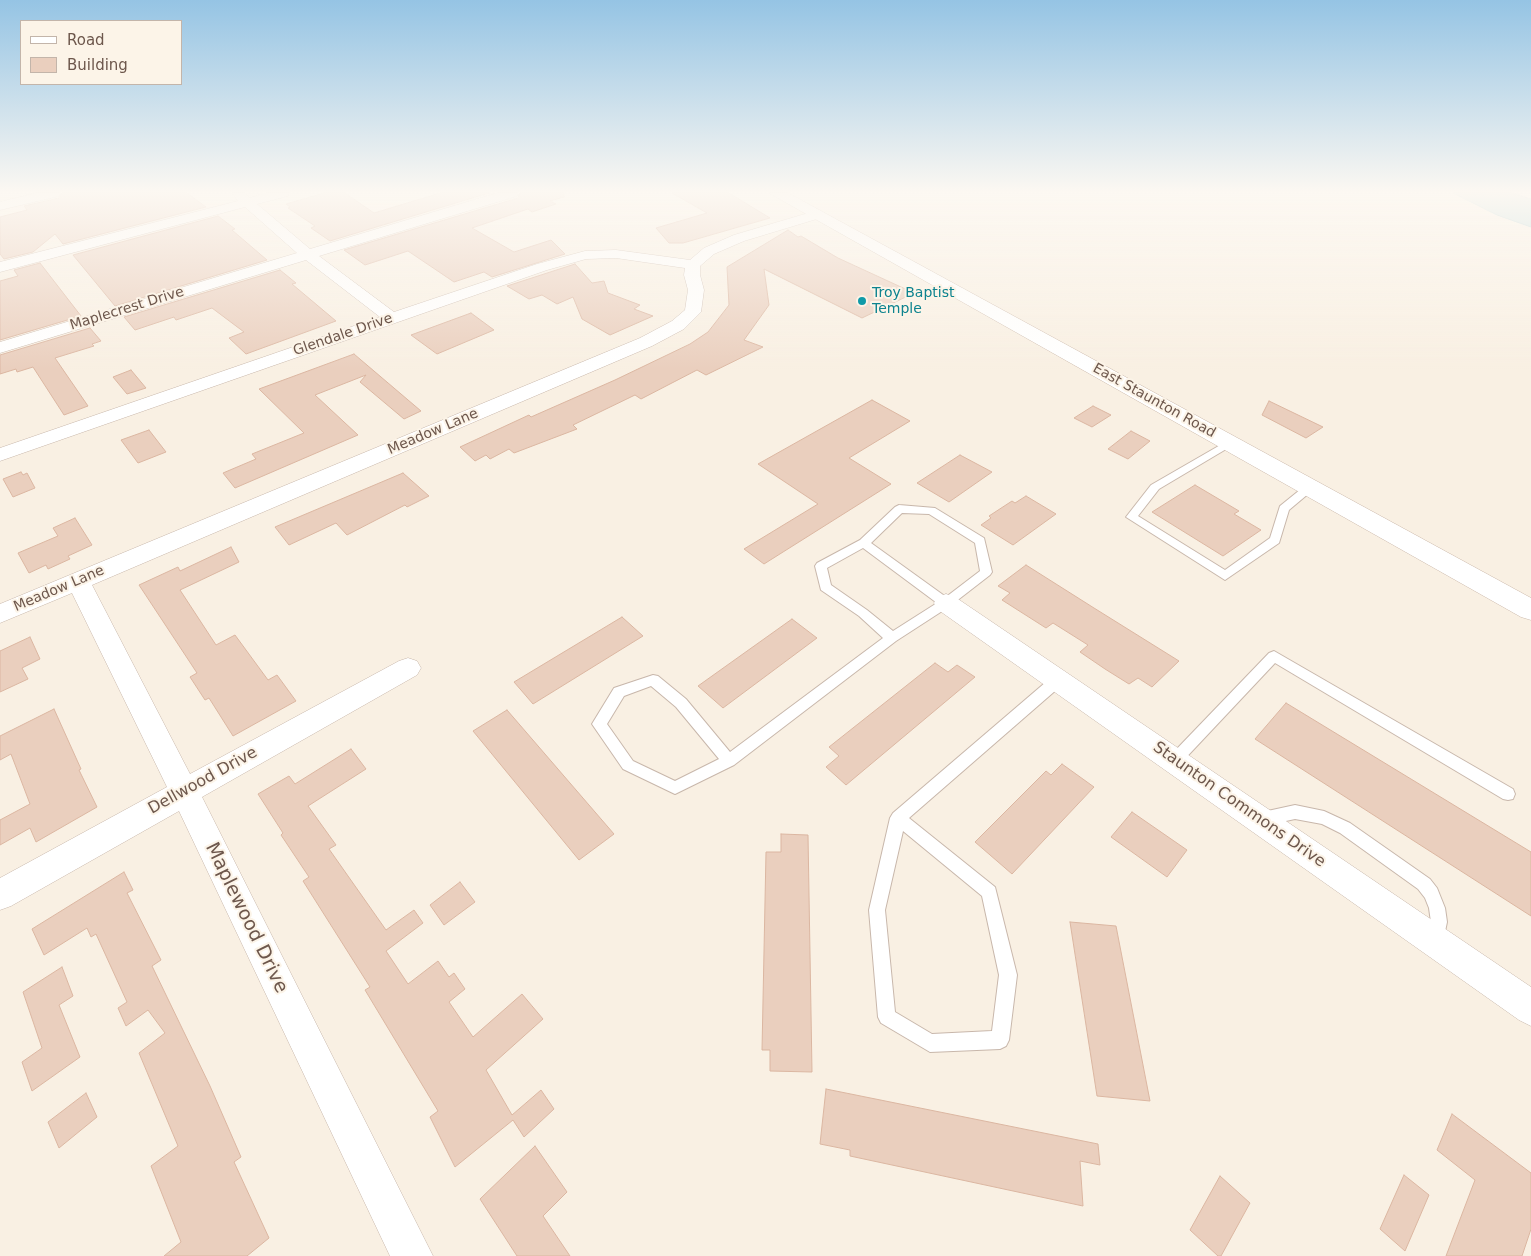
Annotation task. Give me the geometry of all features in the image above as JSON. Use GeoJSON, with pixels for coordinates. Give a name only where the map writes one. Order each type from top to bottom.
{"type":"FeatureCollection","features":[{"type":"Feature","properties":{"kind":"main road","name":"East Staunton Road"},"geometry":{"type":"LineString","coordinates":[[881,252],[1531,610]]}},
{"type":"Feature","properties":{"kind":"street"},"geometry":{"type":"LineString","coordinates":[[0,268],[57,252]]}},
{"type":"Feature","properties":{"kind":"street"},"geometry":{"type":"LineString","coordinates":[[305,252],[392,318]]}},
{"type":"Feature","properties":{"kind":"street","name":"Maplecrest Drive"},"geometry":{"type":"LineString","coordinates":[[0,348],[316,252]]}},
{"type":"Feature","properties":{"kind":"street"},"geometry":{"type":"LineString","coordinates":[[693,265],[709,252]]}},
{"type":"Feature","properties":{"kind":"street","name":"Glendale Drive"},"geometry":{"type":"LineString","coordinates":[[0,455],[392,318],[542,267],[585,255],[616,254],[693,265]]}},
{"type":"Feature","properties":{"kind":"street","name":"Meadow Lane"},"geometry":{"type":"LineString","coordinates":[[0,614],[646,342],[678,325],[693,312],[696,290],[692,275],[693,265]]}},
{"type":"Feature","properties":{"kind":"street","name":"Maplewood Drive"},"geometry":{"type":"LineString","coordinates":[[78,581],[184,791],[412,1256]]}},
{"type":"Feature","properties":{"kind":"street","name":"Staunton Commons Drive"},"geometry":{"type":"LineString","coordinates":[[946,603],[1531,1008]]}},
{"type":"Feature","properties":{"kind":"street","name":"Dellwood Drive"},"geometry":{"type":"LineString","coordinates":[[0,895],[408,668]]}},
{"type":"Feature","properties":{"kind":"lane"},"geometry":{"type":"LineString","coordinates":[[1229,443],[1155,487],[1132,517],[1225,576],[1275,540],[1284,508],[1310,487]]}},
{"type":"Feature","properties":{"kind":"lane"},"geometry":{"type":"LineString","coordinates":[[729,761],[681,703],[653,680],[619,692],[599,724],[628,765],[675,788],[729,761],[892,638],[946,603],[986,572],[980,541],[931,511],[899,510],[864,543],[821,566],[825,587],[863,613],[892,638]]}},
{"type":"Feature","properties":{"kind":"lane"},"geometry":{"type":"LineString","coordinates":[[864,543],[946,603]]}},
{"type":"Feature","properties":{"kind":"lane"},"geometry":{"type":"LineString","coordinates":[[1174,761],[1274,656],[1508,794]]}},
{"type":"Feature","properties":{"kind":"lane"},"geometry":{"type":"LineString","coordinates":[[898,818],[989,892],[1008,975],[1000,1040],[930,1043],[887,1017],[877,910],[898,818],[1058,680]]}},
{"type":"Feature","properties":{"kind":"lane"},"geometry":{"type":"LineString","coordinates":[[1260,820],[1295,812],[1324,818],[1345,828],[1424,884],[1431,893],[1437,908],[1439,922],[1436,942]]}},
{"type":"Feature","properties":{"kind":"building"},"geometry":{"type":"Polygon","coordinates":[[[0,252],[33,252],[4,259],[0,252]]]}},
{"type":"Feature","properties":{"kind":"building"},"geometry":{"type":"Polygon","coordinates":[[[86,252],[257,252],[267,260],[115,306],[73,255],[86,252]]]}},
{"type":"Feature","properties":{"kind":"building"},"geometry":{"type":"Polygon","coordinates":[[[346,252],[406,252],[365,265],[346,252]]]}},
{"type":"Feature","properties":{"kind":"building"},"geometry":{"type":"Polygon","coordinates":[[[409,252],[563,252],[565,254],[492,277],[484,272],[454,282],[409,252]]]}},
{"type":"Feature","properties":{"kind":"building"},"geometry":{"type":"Polygon","coordinates":[[[752,252],[827,252],[914,293],[862,318],[764,269],[769,305],[744,340],[763,347],[706,375],[697,370],[641,399],[635,395],[573,425],[577,429],[514,453],[509,449],[490,459],[486,455],[475,461],[460,447],[529,415],[531,417],[615,380],[690,344],[708,332],[729,305],[727,267],[752,252]]]}},
{"type":"Feature","properties":{"kind":"building"},"geometry":{"type":"Polygon","coordinates":[[[40,263],[81,316],[0,340],[0,281],[18,276],[14,270],[40,263]]]}},
{"type":"Feature","properties":{"kind":"building"},"geometry":{"type":"Polygon","coordinates":[[[575,264],[592,283],[604,281],[608,293],[640,305],[634,309],[653,316],[610,335],[582,319],[573,297],[557,304],[542,295],[529,299],[507,286],[575,264]]]}},
{"type":"Feature","properties":{"kind":"building"},"geometry":{"type":"Polygon","coordinates":[[[280,270],[296,283],[292,284],[336,321],[246,354],[229,338],[244,332],[212,308],[176,320],[174,317],[135,330],[124,317],[280,270]]]}},
{"type":"Feature","properties":{"kind":"building"},"geometry":{"type":"Polygon","coordinates":[[[471,313],[494,330],[437,354],[411,335],[471,313]]]}},
{"type":"Feature","properties":{"kind":"building"},"geometry":{"type":"Polygon","coordinates":[[[90,328],[101,341],[92,344],[94,346],[55,358],[88,406],[64,415],[33,367],[17,372],[16,369],[0,374],[0,355],[90,328]]]}},
{"type":"Feature","properties":{"kind":"building"},"geometry":{"type":"Polygon","coordinates":[[[354,354],[421,411],[404,419],[360,382],[366,375],[315,395],[358,435],[235,488],[223,473],[256,459],[252,454],[304,433],[259,389],[354,354]]]}},
{"type":"Feature","properties":{"kind":"building"},"geometry":{"type":"Polygon","coordinates":[[[131,370],[146,388],[127,394],[113,377],[131,370]]]}},
{"type":"Feature","properties":{"kind":"building"},"geometry":{"type":"Polygon","coordinates":[[[872,400],[910,421],[849,458],[891,484],[764,564],[744,549],[818,504],[758,464],[872,400]]]}},
{"type":"Feature","properties":{"kind":"building"},"geometry":{"type":"Polygon","coordinates":[[[1269,401],[1323,427],[1306,438],[1262,415],[1269,401]]]}},
{"type":"Feature","properties":{"kind":"building"},"geometry":{"type":"Polygon","coordinates":[[[1093,406],[1111,415],[1092,427],[1074,418],[1093,406]]]}},
{"type":"Feature","properties":{"kind":"building"},"geometry":{"type":"Polygon","coordinates":[[[149,430],[166,452],[138,463],[121,440],[149,430]]]}},
{"type":"Feature","properties":{"kind":"building"},"geometry":{"type":"Polygon","coordinates":[[[1131,431],[1150,441],[1128,459],[1108,449],[1131,431]]]}},
{"type":"Feature","properties":{"kind":"building"},"geometry":{"type":"Polygon","coordinates":[[[960,455],[992,472],[949,502],[917,483],[960,455]]]}},
{"type":"Feature","properties":{"kind":"building"},"geometry":{"type":"Polygon","coordinates":[[[21,472],[23,475],[27,473],[35,488],[13,497],[3,479],[21,472]]]}},
{"type":"Feature","properties":{"kind":"building"},"geometry":{"type":"Polygon","coordinates":[[[403,473],[429,496],[407,507],[405,505],[347,535],[336,523],[289,545],[275,527],[403,473]]]}},
{"type":"Feature","properties":{"kind":"building"},"geometry":{"type":"Polygon","coordinates":[[[1195,485],[1239,511],[1234,514],[1261,530],[1223,556],[1152,512],[1195,485]]]}},
{"type":"Feature","properties":{"kind":"building"},"geometry":{"type":"Polygon","coordinates":[[[1026,496],[1056,514],[1013,545],[981,525],[991,518],[989,516],[1012,501],[1015,503],[1026,496]]]}},
{"type":"Feature","properties":{"kind":"building"},"geometry":{"type":"Polygon","coordinates":[[[75,518],[92,545],[68,556],[70,559],[48,569],[46,565],[29,573],[18,553],[58,536],[53,528],[75,518]]]}},
{"type":"Feature","properties":{"kind":"building"},"geometry":{"type":"Polygon","coordinates":[[[231,547],[239,562],[180,590],[216,645],[235,635],[268,680],[277,675],[296,701],[233,736],[209,698],[205,700],[190,677],[197,673],[139,585],[178,567],[180,571],[231,547]]]}},
{"type":"Feature","properties":{"kind":"building"},"geometry":{"type":"Polygon","coordinates":[[[1026,565],[1179,661],[1152,687],[1138,678],[1129,684],[1105,669],[1080,652],[1088,645],[1053,623],[1046,628],[1002,600],[1010,593],[998,586],[1026,565]]]}},
{"type":"Feature","properties":{"kind":"building"},"geometry":{"type":"Polygon","coordinates":[[[622,617],[643,636],[533,704],[514,682],[622,617]]]}},
{"type":"Feature","properties":{"kind":"building"},"geometry":{"type":"Polygon","coordinates":[[[792,619],[817,638],[723,708],[698,686],[792,619]]]}},
{"type":"Feature","properties":{"kind":"building"},"geometry":{"type":"Polygon","coordinates":[[[30,637],[40,659],[22,668],[28,679],[0,692],[0,651],[30,637]]]}},
{"type":"Feature","properties":{"kind":"building"},"geometry":{"type":"Polygon","coordinates":[[[935,663],[948,672],[957,665],[975,677],[846,785],[826,767],[839,756],[829,747],[935,663]]]}},
{"type":"Feature","properties":{"kind":"building"},"geometry":{"type":"Polygon","coordinates":[[[1286,703],[1531,852],[1531,916],[1255,739],[1286,703]]]}},
{"type":"Feature","properties":{"kind":"building"},"geometry":{"type":"Polygon","coordinates":[[[54,709],[81,769],[79,770],[97,807],[36,842],[30,828],[0,845],[0,820],[30,804],[11,754],[0,760],[0,736],[54,709]]]}},
{"type":"Feature","properties":{"kind":"building"},"geometry":{"type":"Polygon","coordinates":[[[507,710],[614,834],[579,860],[473,731],[507,710]]]}},
{"type":"Feature","properties":{"kind":"building"},"geometry":{"type":"Polygon","coordinates":[[[351,749],[366,769],[308,806],[336,845],[329,849],[386,930],[414,910],[423,923],[386,951],[408,984],[438,961],[449,977],[454,973],[465,989],[449,1002],[473,1037],[522,994],[543,1019],[486,1070],[512,1115],[541,1090],[554,1109],[524,1137],[513,1120],[455,1167],[430,1117],[438,1111],[365,990],[370,987],[303,881],[309,877],[281,835],[283,833],[258,794],[289,776],[295,784],[351,749]]]}},
{"type":"Feature","properties":{"kind":"building"},"geometry":{"type":"Polygon","coordinates":[[[1062,764],[1094,787],[1012,874],[975,842],[1046,771],[1051,775],[1062,764]]]}},
{"type":"Feature","properties":{"kind":"building"},"geometry":{"type":"Polygon","coordinates":[[[1132,812],[1187,850],[1167,877],[1111,837],[1132,812]]]}},
{"type":"Feature","properties":{"kind":"building"},"geometry":{"type":"Polygon","coordinates":[[[781,834],[808,835],[812,1072],[770,1071],[770,1050],[762,1050],[766,852],[781,852],[781,834]]]}},
{"type":"Feature","properties":{"kind":"building"},"geometry":{"type":"Polygon","coordinates":[[[124,872],[133,890],[127,893],[161,960],[152,966],[210,1086],[241,1157],[234,1162],[269,1238],[247,1256],[164,1256],[181,1242],[151,1166],[178,1146],[139,1053],[165,1033],[148,1010],[126,1026],[118,1008],[127,1002],[96,934],[91,937],[87,928],[44,955],[32,929],[124,872]]]}},
{"type":"Feature","properties":{"kind":"building"},"geometry":{"type":"Polygon","coordinates":[[[460,882],[475,902],[444,925],[430,905],[460,882]]]}},
{"type":"Feature","properties":{"kind":"building"},"geometry":{"type":"Polygon","coordinates":[[[1070,922],[1116,926],[1150,1101],[1097,1096],[1070,922]]]}},
{"type":"Feature","properties":{"kind":"building"},"geometry":{"type":"Polygon","coordinates":[[[62,967],[73,996],[59,1005],[80,1057],[32,1091],[22,1062],[42,1048],[23,992],[62,967]]]}},
{"type":"Feature","properties":{"kind":"building"},"geometry":{"type":"Polygon","coordinates":[[[826,1089],[1098,1144],[1100,1165],[1080,1161],[1083,1206],[850,1156],[850,1150],[820,1144],[826,1089]]]}},
{"type":"Feature","properties":{"kind":"building"},"geometry":{"type":"Polygon","coordinates":[[[86,1093],[97,1117],[59,1148],[48,1122],[86,1093]]]}},
{"type":"Feature","properties":{"kind":"building"},"geometry":{"type":"Polygon","coordinates":[[[1452,1114],[1531,1173],[1531,1229],[1522,1256],[1446,1256],[1475,1180],[1437,1150],[1452,1114]]]}},
{"type":"Feature","properties":{"kind":"building"},"geometry":{"type":"Polygon","coordinates":[[[535,1146],[567,1192],[543,1216],[570,1256],[517,1256],[480,1199],[535,1146]]]}},
{"type":"Feature","properties":{"kind":"building"},"geometry":{"type":"Polygon","coordinates":[[[1404,1175],[1429,1195],[1405,1251],[1380,1229],[1404,1175]]]}},
{"type":"Feature","properties":{"kind":"building"},"geometry":{"type":"Polygon","coordinates":[[[1220,1176],[1250,1203],[1221,1256],[1218,1256],[1190,1230],[1220,1176]]]}},
{"type":"Feature","properties":{"kind":"place","name":"Troy Baptist Temple"},"geometry":{"type":"Point","coordinates":[862,301]}}]}
